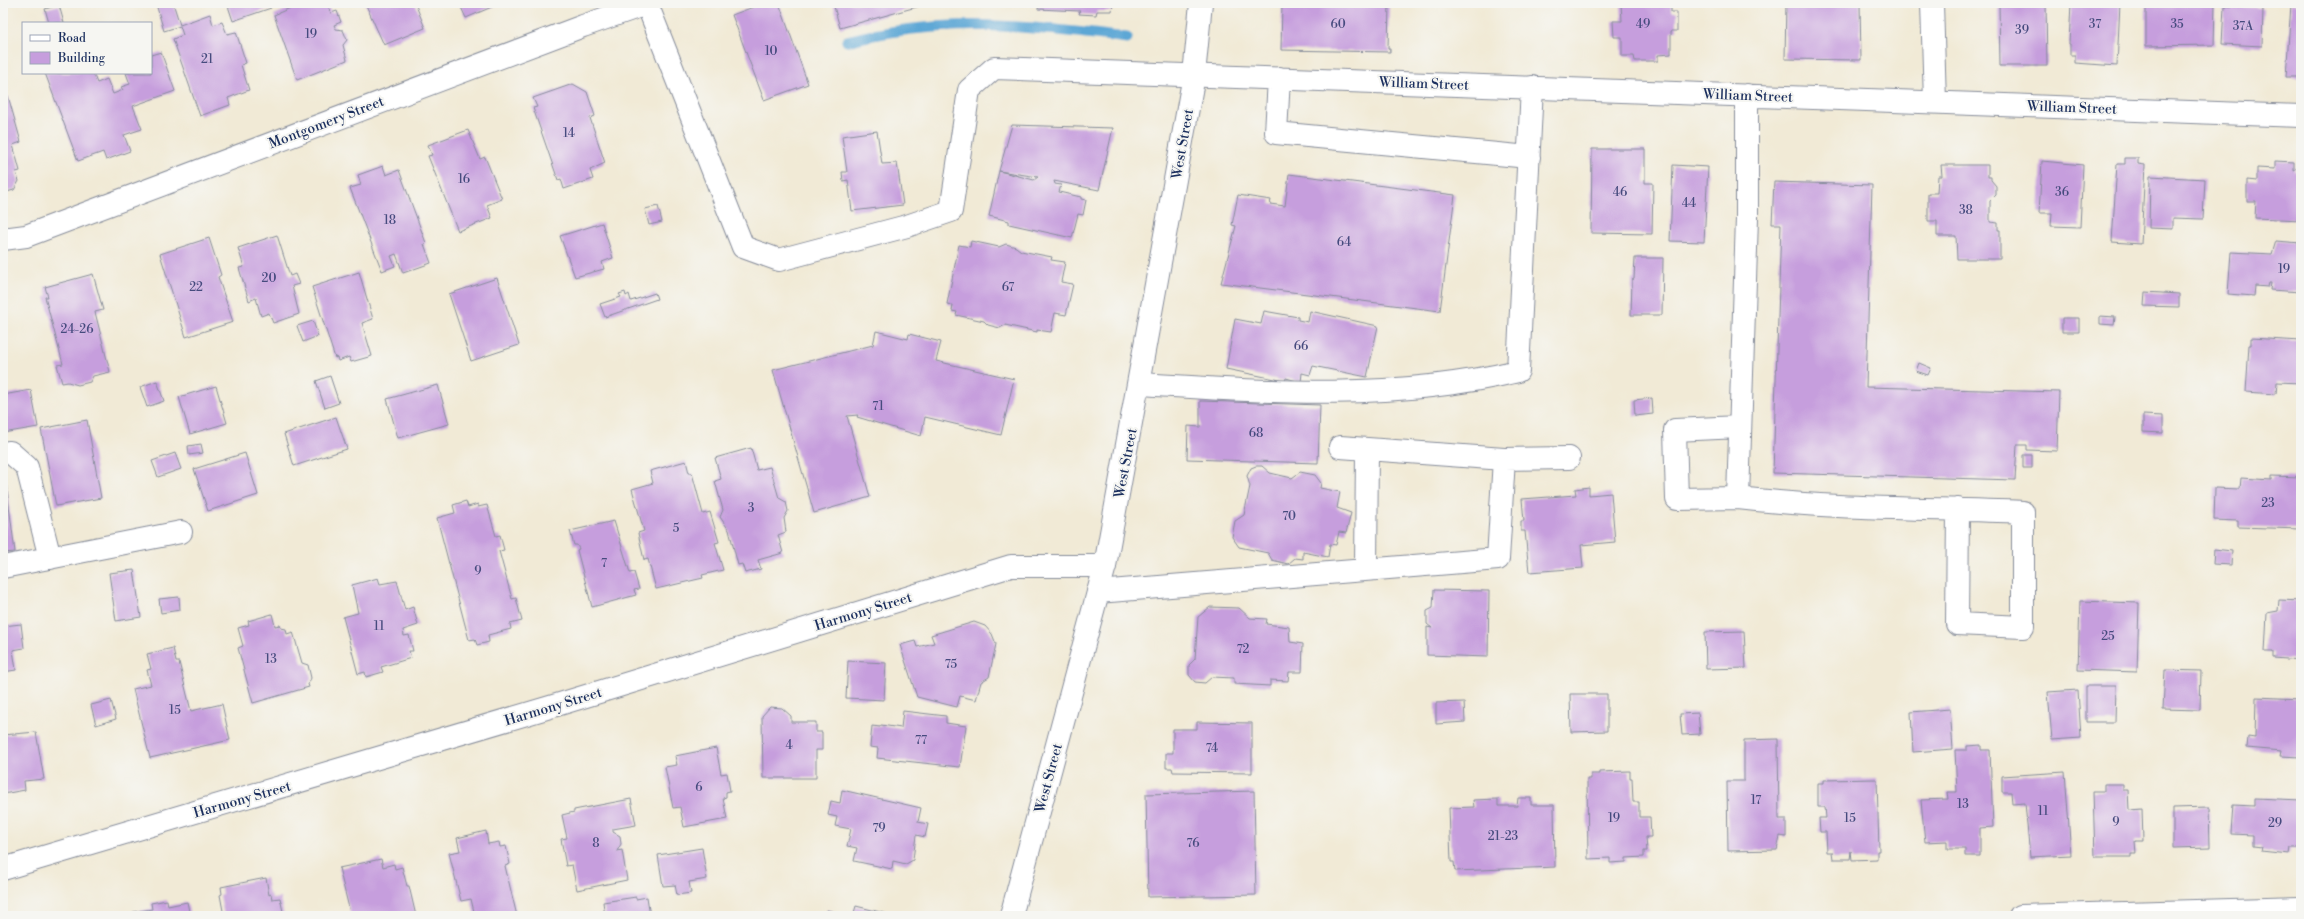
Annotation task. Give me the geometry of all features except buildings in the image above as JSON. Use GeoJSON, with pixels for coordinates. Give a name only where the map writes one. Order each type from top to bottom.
{"type":"FeatureCollection","features":[{"type":"Feature","properties":{"kind":"street","name":"William Street"},"geometry":{"type":"LineString","coordinates":[[648,3],[743,247],[779,260],[908,226],[952,210],[969,90],[994,68],[2301,116]]}},
{"type":"Feature","properties":{"kind":"street","name":"Montgomery Street"},"geometry":{"type":"LineString","coordinates":[[3,240],[26,236],[575,28],[648,3]]}},
{"type":"Feature","properties":{"kind":"street","name":"West Street"},"geometry":{"type":"LineString","coordinates":[[1011,916],[1105,566],[1140,384],[1194,75],[1201,3]]}},
{"type":"Feature","properties":{"kind":"street"},"geometry":{"type":"LineString","coordinates":[[1932,3],[1935,102]]}},
{"type":"Feature","properties":{"kind":"street"},"geometry":{"type":"LineString","coordinates":[[1279,78],[1276,133],[1529,157]]}},
{"type":"Feature","properties":{"kind":"street"},"geometry":{"type":"LineString","coordinates":[[1140,384],[1230,389],[1339,392],[1409,389],[1484,379],[1518,371],[1532,87]]}},
{"type":"Feature","properties":{"kind":"street"},"geometry":{"type":"LineString","coordinates":[[1738,498],[1739,427],[1747,218],[1747,95]]}},
{"type":"Feature","properties":{"kind":"street"},"geometry":{"type":"LineString","coordinates":[[1739,427],[1675,430],[1677,499],[1738,498],[1779,503],[1958,509],[2023,512],[2023,627],[1957,624],[1958,509]]}},
{"type":"Feature","properties":{"kind":"street"},"geometry":{"type":"LineString","coordinates":[[1340,447],[1504,459],[1569,458]]}},
{"type":"Feature","properties":{"kind":"street"},"geometry":{"type":"LineString","coordinates":[[1366,570],[1367,449]]}},
{"type":"Feature","properties":{"kind":"street"},"geometry":{"type":"LineString","coordinates":[[3,453],[10,452],[27,467],[50,558]]}},
{"type":"Feature","properties":{"kind":"street"},"geometry":{"type":"LineString","coordinates":[[1098,592],[1498,559],[1504,459]]}},
{"type":"Feature","properties":{"kind":"street"},"geometry":{"type":"LineString","coordinates":[[3,567],[181,532]]}},
{"type":"Feature","properties":{"kind":"street","name":"Harmony Street"},"geometry":{"type":"LineString","coordinates":[[3,869],[550,707],[1011,566],[1105,566]]}},
{"type":"Feature","properties":{"kind":"street"},"geometry":{"type":"LineString","coordinates":[[2020,916],[2301,908]]}},
{"type":"Feature","properties":{"kind":"waterway"},"geometry":{"type":"LineString","coordinates":[[847,41],[883,33],[918,28],[953,26],[1021,27],[1127,38]]}}]}
